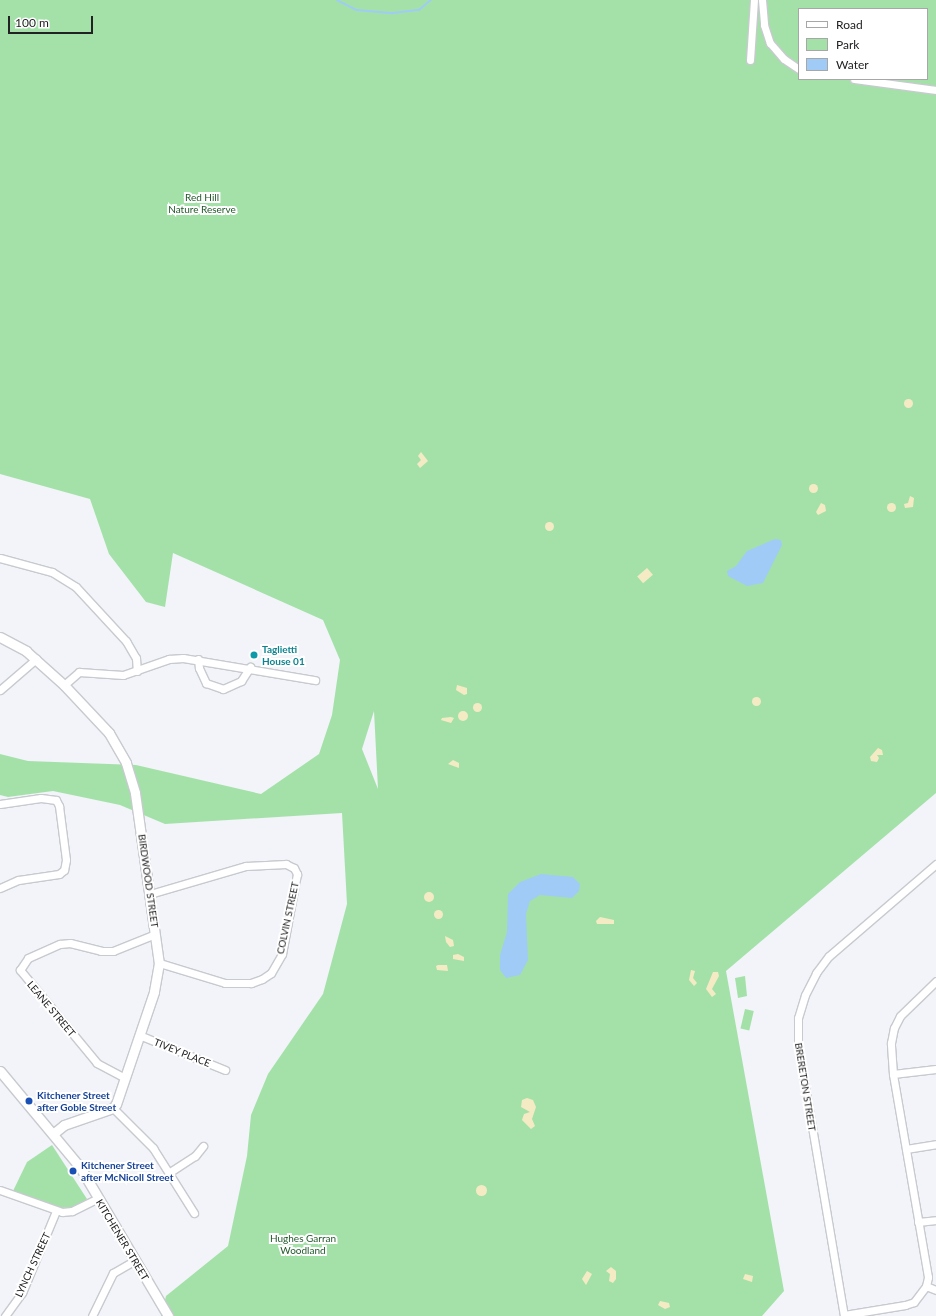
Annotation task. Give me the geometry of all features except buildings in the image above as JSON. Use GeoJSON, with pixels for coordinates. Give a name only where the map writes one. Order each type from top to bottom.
{"type":"FeatureCollection","features":[{"type":"Feature","properties":{"kind":"street"},"geometry":{"type":"LineString","coordinates":[[750,60],[754,0]]}},
{"type":"Feature","properties":{"kind":"street"},"geometry":{"type":"LineString","coordinates":[[762,0],[764,25],[770,43],[784,59],[798,68]]}},
{"type":"Feature","properties":{"kind":"street"},"geometry":{"type":"LineString","coordinates":[[861,80],[936,90]]}},
{"type":"Feature","properties":{"kind":"street"},"geometry":{"type":"LineString","coordinates":[[0,558],[52,572],[76,586],[126,641],[136,658],[137,671]]}},
{"type":"Feature","properties":{"kind":"street","name":"BIRDWOOD STREET"},"geometry":{"type":"LineString","coordinates":[[0,637],[36,659],[64,685],[119,747],[136,793],[159,963],[154,992],[125,1078],[113,1108]]}},
{"type":"Feature","properties":{"kind":"street"},"geometry":{"type":"LineString","coordinates":[[64,685],[79,672],[123,675],[169,658],[198,659],[250,667],[315,680]]}},
{"type":"Feature","properties":{"kind":"street"},"geometry":{"type":"LineString","coordinates":[[0,690],[36,659]]}},
{"type":"Feature","properties":{"kind":"street"},"geometry":{"type":"LineString","coordinates":[[198,659],[200,672],[206,683],[223,689],[241,681],[250,667]]}},
{"type":"Feature","properties":{"kind":"street"},"geometry":{"type":"LineString","coordinates":[[0,804],[41,798],[56,800],[59,806],[66,860],[64,870],[59,874],[18,880],[0,888]]}},
{"type":"Feature","properties":{"kind":"street","name":"COLVIN STREET"},"geometry":{"type":"LineString","coordinates":[[150,894],[203,876],[246,866],[286,864],[294,868],[297,874],[282,954],[271,973],[262,979],[250,983],[225,983],[159,963]]}},
{"type":"Feature","properties":{"kind":"street","name":"BRERETON STREET"},"geometry":{"type":"LineString","coordinates":[[844,1316],[798,1045],[798,1018],[805,995],[816,973],[829,956],[936,864]]}},
{"type":"Feature","properties":{"kind":"street","name":"LEANE STREET"},"geometry":{"type":"LineString","coordinates":[[125,1078],[97,1063],[20,970],[28,958],[60,944],[70,943],[101,951],[113,951],[155,934]]}},
{"type":"Feature","properties":{"kind":"street"},"geometry":{"type":"LineString","coordinates":[[844,1316],[914,1302],[926,1286],[928,1276],[892,1074],[891,1043],[894,1028],[917,998],[936,981]]}},
{"type":"Feature","properties":{"kind":"street","name":"TIVEY PLACE"},"geometry":{"type":"LineString","coordinates":[[140,1035],[225,1070]]}},
{"type":"Feature","properties":{"kind":"street"},"geometry":{"type":"LineString","coordinates":[[892,1074],[936,1069]]}},
{"type":"Feature","properties":{"kind":"street","name":"KITCHENER STREET"},"geometry":{"type":"LineString","coordinates":[[0,1071],[80,1167],[97,1199],[168,1316]]}},
{"type":"Feature","properties":{"kind":"street"},"geometry":{"type":"LineString","coordinates":[[53,1134],[64,1125],[113,1108],[153,1148],[170,1172],[194,1213]]}},
{"type":"Feature","properties":{"kind":"street"},"geometry":{"type":"LineString","coordinates":[[906,1149],[936,1144]]}},
{"type":"Feature","properties":{"kind":"street"},"geometry":{"type":"LineString","coordinates":[[170,1172],[195,1156],[203,1146]]}},
{"type":"Feature","properties":{"kind":"street"},"geometry":{"type":"LineString","coordinates":[[0,1190],[56,1211],[72,1211],[97,1199]]}},
{"type":"Feature","properties":{"kind":"street","name":"LYNCH STREET"},"geometry":{"type":"LineString","coordinates":[[5,1316],[22,1293],[56,1211]]}},
{"type":"Feature","properties":{"kind":"street"},"geometry":{"type":"LineString","coordinates":[[918,1222],[936,1220]]}},
{"type":"Feature","properties":{"kind":"street"},"geometry":{"type":"LineString","coordinates":[[92,1316],[113,1273],[134,1261]]}},
{"type":"Feature","properties":{"kind":"street"},"geometry":{"type":"LineString","coordinates":[[926,1286],[936,1290]]}},
{"type":"Feature","properties":{"kind":"green space"},"geometry":{"type":"Polygon","coordinates":[[[0,0],[936,0],[936,793],[726,971],[784,1291],[762,1316],[161,1316],[166,1296],[228,1246],[247,1156],[251,1115],[268,1074],[323,994],[347,904],[342,813],[165,824],[120,805],[53,791],[8,797],[0,795],[0,754],[28,761],[136,765],[261,794],[319,754],[332,715],[340,660],[323,620],[173,553],[165,607],[146,602],[109,554],[90,499],[0,474],[0,0]],[[374,711],[362,749],[378,789],[374,711]]]}},
{"type":"Feature","properties":{"kind":"green space"},"geometry":{"type":"Polygon","coordinates":[[[745,976],[747,996],[738,998],[735,978],[745,976]]]}},
{"type":"Feature","properties":{"kind":"green space"},"geometry":{"type":"Polygon","coordinates":[[[745,1009],[754,1011],[749,1031],[741,1028],[745,1009]]]}},
{"type":"Feature","properties":{"kind":"green space"},"geometry":{"type":"Polygon","coordinates":[[[52,1145],[87,1199],[74,1207],[61,1208],[13,1191],[27,1162],[52,1145]]]}},
{"type":"Feature","properties":{"kind":"sand"},"geometry":{"type":"Polygon","coordinates":[[[908,398],[913,403],[908,408],[903,403],[908,398]]]}},
{"type":"Feature","properties":{"kind":"sand"},"geometry":{"type":"Polygon","coordinates":[[[421,452],[428,461],[420,468],[417,464],[421,460],[418,456],[421,452]]]}},
{"type":"Feature","properties":{"kind":"sand"},"geometry":{"type":"Polygon","coordinates":[[[813,483],[818,488],[813,493],[808,488],[813,483]]]}},
{"type":"Feature","properties":{"kind":"sand"},"geometry":{"type":"Polygon","coordinates":[[[910,496],[914,498],[913,507],[905,508],[904,504],[908,503],[910,496]]]}},
{"type":"Feature","properties":{"kind":"sand"},"geometry":{"type":"Polygon","coordinates":[[[821,503],[825,505],[826,511],[818,515],[816,512],[821,503]]]}},
{"type":"Feature","properties":{"kind":"sand"},"geometry":{"type":"Polygon","coordinates":[[[889,503],[893,503],[895,507],[893,511],[889,511],[887,509],[887,505],[889,503]]]}},
{"type":"Feature","properties":{"kind":"sand"},"geometry":{"type":"Polygon","coordinates":[[[549,521],[554,526],[549,531],[544,526],[549,521]]]}},
{"type":"Feature","properties":{"kind":"sand"},"geometry":{"type":"Polygon","coordinates":[[[647,568],[653,575],[643,583],[637,577],[647,568]]]}},
{"type":"Feature","properties":{"kind":"sand"},"geometry":{"type":"Polygon","coordinates":[[[457,685],[467,688],[467,694],[464,695],[456,690],[457,685]]]}},
{"type":"Feature","properties":{"kind":"sand"},"geometry":{"type":"Polygon","coordinates":[[[756,696],[761,701],[756,706],[751,701],[756,696]]]}},
{"type":"Feature","properties":{"kind":"sand"},"geometry":{"type":"Polygon","coordinates":[[[477,702],[482,707],[477,712],[472,707],[477,702]]]}},
{"type":"Feature","properties":{"kind":"sand"},"geometry":{"type":"Polygon","coordinates":[[[463,711],[468,716],[463,721],[458,716],[463,711]]]}},
{"type":"Feature","properties":{"kind":"sand"},"geometry":{"type":"Polygon","coordinates":[[[442,718],[454,718],[451,723],[441,720],[442,718]]]}},
{"type":"Feature","properties":{"kind":"sand"},"geometry":{"type":"Polygon","coordinates":[[[878,748],[882,750],[883,755],[877,755],[879,758],[877,762],[871,761],[870,757],[878,748]]]}},
{"type":"Feature","properties":{"kind":"sand"},"geometry":{"type":"Polygon","coordinates":[[[453,760],[459,763],[459,768],[448,764],[453,760]]]}},
{"type":"Feature","properties":{"kind":"sand"},"geometry":{"type":"Polygon","coordinates":[[[429,892],[434,897],[429,902],[424,897],[429,892]]]}},
{"type":"Feature","properties":{"kind":"sand"},"geometry":{"type":"Polygon","coordinates":[[[438,909],[443,914],[438,919],[433,914],[438,909]]]}},
{"type":"Feature","properties":{"kind":"sand"},"geometry":{"type":"Polygon","coordinates":[[[600,917],[614,920],[614,924],[597,924],[596,921],[600,917]]]}},
{"type":"Feature","properties":{"kind":"sand"},"geometry":{"type":"Polygon","coordinates":[[[445,936],[453,940],[454,946],[450,947],[446,942],[445,936]]]}},
{"type":"Feature","properties":{"kind":"sand"},"geometry":{"type":"Polygon","coordinates":[[[458,954],[464,957],[464,961],[453,959],[453,955],[458,954]]]}},
{"type":"Feature","properties":{"kind":"sand"},"geometry":{"type":"Polygon","coordinates":[[[447,965],[448,971],[437,970],[436,966],[447,965]]]}},
{"type":"Feature","properties":{"kind":"sand"},"geometry":{"type":"Polygon","coordinates":[[[691,970],[695,971],[693,978],[697,983],[694,986],[689,980],[691,970]]]}},
{"type":"Feature","properties":{"kind":"sand"},"geometry":{"type":"Polygon","coordinates":[[[713,972],[718,972],[719,976],[712,989],[716,994],[712,997],[706,989],[713,972]]]}},
{"type":"Feature","properties":{"kind":"sand"},"geometry":{"type":"Polygon","coordinates":[[[527,1098],[533,1100],[536,1107],[532,1119],[535,1126],[531,1129],[522,1120],[524,1114],[530,1112],[521,1107],[522,1100],[527,1098]]]}},
{"type":"Feature","properties":{"kind":"sand"},"geometry":{"type":"Polygon","coordinates":[[[479,1185],[483,1185],[485,1186],[485,1194],[479,1195],[476,1192],[476,1188],[479,1185]]]}},
{"type":"Feature","properties":{"kind":"sand"},"geometry":{"type":"Polygon","coordinates":[[[611,1267],[616,1271],[616,1279],[613,1283],[609,1281],[610,1274],[606,1271],[611,1267]]]}},
{"type":"Feature","properties":{"kind":"sand"},"geometry":{"type":"Polygon","coordinates":[[[587,1271],[592,1274],[586,1285],[582,1279],[587,1271]]]}},
{"type":"Feature","properties":{"kind":"sand"},"geometry":{"type":"Polygon","coordinates":[[[745,1274],[753,1276],[752,1282],[743,1279],[745,1274]]]}},
{"type":"Feature","properties":{"kind":"sand"},"geometry":{"type":"Polygon","coordinates":[[[660,1301],[669,1303],[670,1307],[665,1309],[658,1305],[660,1301]]]}},
{"type":"Feature","properties":{"kind":"water"},"geometry":{"type":"Polygon","coordinates":[[[775,539],[781,540],[782,545],[763,583],[747,586],[728,576],[727,571],[736,566],[747,551],[775,539]]]}},
{"type":"Feature","properties":{"kind":"water"},"geometry":{"type":"Polygon","coordinates":[[[541,874],[573,877],[580,884],[579,891],[572,898],[540,895],[530,901],[526,914],[528,960],[520,975],[506,978],[500,970],[500,955],[507,932],[508,894],[520,882],[541,874]]]}},
{"type":"Feature","properties":{"kind":"waterway"},"geometry":{"type":"LineString","coordinates":[[337,0],[357,10],[393,13],[419,10],[431,0]]}},
{"type":"Feature","properties":{"kind":"place","name":"Taglietti House 01"},"geometry":{"type":"Point","coordinates":[254,655]}},
{"type":"Feature","properties":{"kind":"place","name":"Kitchener Street after Goble Street"},"geometry":{"type":"Point","coordinates":[29,1101]}},
{"type":"Feature","properties":{"kind":"place","name":"Kitchener Street after McNicoll Street"},"geometry":{"type":"Point","coordinates":[73,1171]}},
{"type":"Feature","properties":{"kind":"park label","name":"Red Hill Nature Reserve"},"geometry":{"type":"Point","coordinates":[202,202]}},
{"type":"Feature","properties":{"kind":"park label","name":"Hughes Garran Woodland"},"geometry":{"type":"Point","coordinates":[303,1244]}}]}
